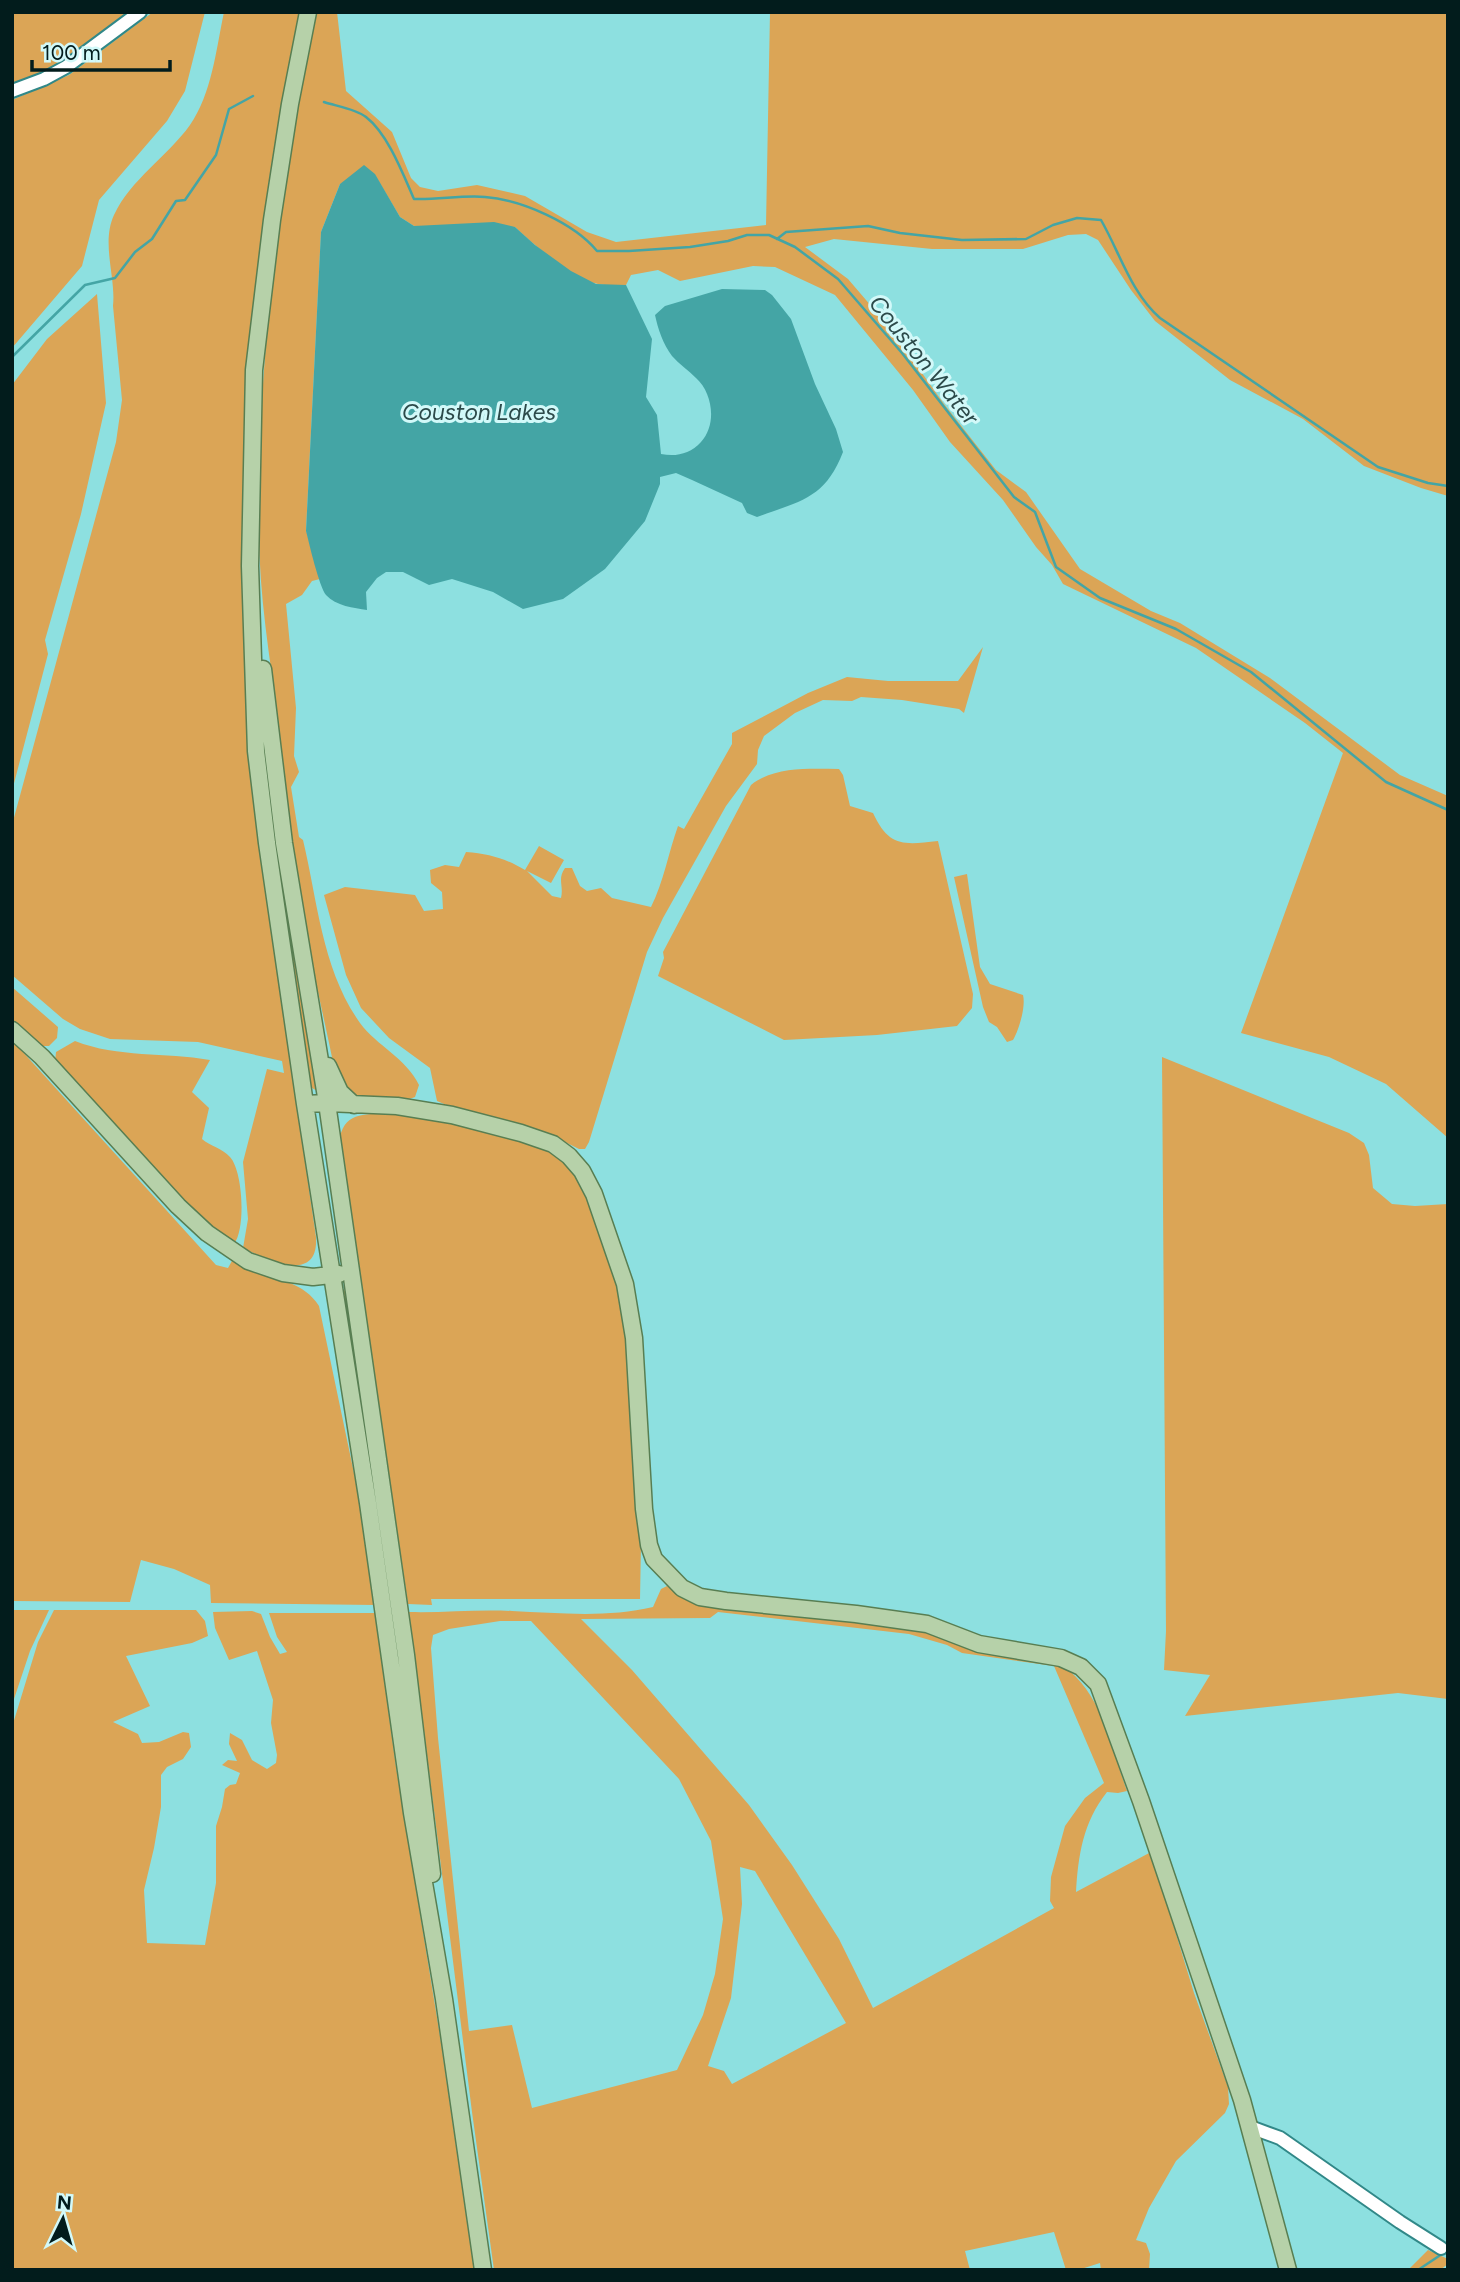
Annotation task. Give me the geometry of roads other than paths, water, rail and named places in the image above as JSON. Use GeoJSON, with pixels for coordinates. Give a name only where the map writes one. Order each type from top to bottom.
{"type":"FeatureCollection","features":[{"type":"Feature","properties":{"kind":"main road"},"geometry":{"type":"LineString","coordinates":[[308,12],[274,207],[254,370],[250,566],[256,751],[305,1104],[368,1503],[412,1813],[444,1999],[483,2270]]}},
{"type":"Feature","properties":{"kind":"main road"},"geometry":{"type":"LineString","coordinates":[[250,566],[284,843],[327,1103],[420,1758],[444,1999]]}},
{"type":"Feature","properties":{"kind":"main road"},"geometry":{"type":"LineString","coordinates":[[301,949],[308,959],[329,1070],[340,1091],[354,1105]]}},
{"type":"Feature","properties":{"kind":"main road"},"geometry":{"type":"LineString","coordinates":[[12,1030],[42,1056],[178,1206],[206,1233],[248,1261],[283,1273],[313,1278],[352,1273]]}},
{"type":"Feature","properties":{"kind":"main road"},"geometry":{"type":"LineString","coordinates":[[305,1104],[424,1109],[521,1133],[553,1144],[569,1156],[582,1171],[598,1205],[625,1284],[634,1338],[644,1509],[649,1545],[654,1559],[682,1588],[700,1597],[726,1601],[927,1624],[979,1644],[1061,1658],[1081,1667],[1098,1684],[1141,1801],[1250,2127],[1288,2270]]}},
{"type":"Feature","properties":{"kind":"street"},"geometry":{"type":"LineString","coordinates":[[12,91],[66,67],[140,12]]}},
{"type":"Feature","properties":{"kind":"street"},"geometry":{"type":"LineString","coordinates":[[1250,2127],[1280,2138],[1441,2248]]}},
{"type":"Feature","properties":{"kind":"water","name":"Couston Lakes"},"geometry":{"type":"Polygon","coordinates":[[[364,165],[375,174],[400,217],[414,226],[494,222],[515,227],[571,271],[596,284],[626,285],[652,339],[646,397],[657,415],[661,454],[682,454],[697,446],[706,435],[711,409],[702,384],[669,351],[655,315],[665,306],[722,289],[765,290],[791,319],[815,384],[836,429],[843,452],[836,468],[828,480],[809,496],[757,517],[747,513],[742,503],[676,473],[660,477],[660,484],[645,521],[605,569],[563,599],[523,609],[493,592],[452,579],[429,585],[403,572],[386,572],[377,578],[366,592],[367,610],[345,606],[330,599],[320,583],[306,531],[321,232],[340,184],[364,165]]]}},
{"type":"Feature","properties":{"kind":"waterway","name":"Couston Water"},"geometry":{"type":"LineString","coordinates":[[12,357],[85,285],[115,278],[135,252],[152,239],[176,201],[185,200],[216,155],[229,109],[253,96]]}},
{"type":"Feature","properties":{"kind":"waterway","name":"Couston Water"},"geometry":{"type":"LineString","coordinates":[[324,102],[357,112],[374,124],[394,155],[414,199],[477,197],[515,203],[561,222],[597,251],[690,247],[747,235],[769,235],[795,247],[838,279],[902,353],[1014,497],[1035,512],[1056,567],[1100,598],[1176,629],[1251,672],[1386,782],[1448,810]]}},
{"type":"Feature","properties":{"kind":"waterway"},"geometry":{"type":"LineString","coordinates":[[777,239],[786,232],[868,226],[900,233],[962,240],[1026,239],[1053,225],[1077,218],[1101,220],[1141,297],[1160,318],[1378,467],[1428,483],[1448,486]]}},
{"type":"Feature","properties":{"kind":"waterway","name":"Couston Water"},"geometry":{"type":"LineString","coordinates":[[1418,2270],[1448,2250]]}}]}
